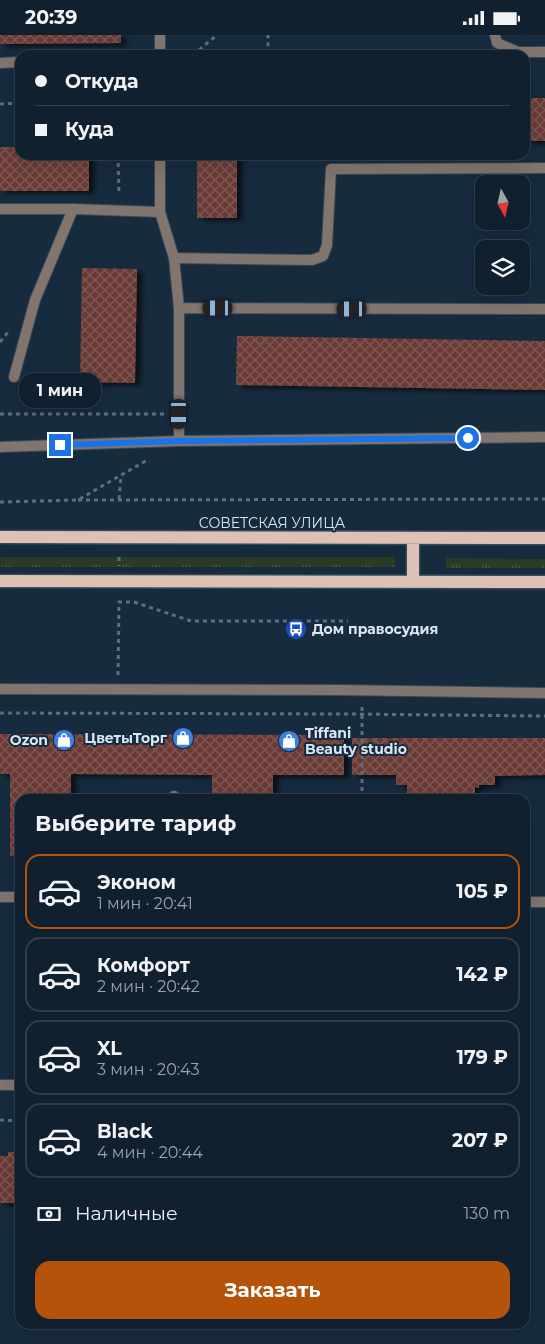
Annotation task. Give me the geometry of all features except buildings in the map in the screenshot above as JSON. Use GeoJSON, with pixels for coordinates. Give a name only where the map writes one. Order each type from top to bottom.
{"type":"FeatureCollection","features":[{"type":"Feature","properties":{"kind":"main road","name":"СОВЕТСКАЯ УЛИЦА"},"geometry":{"type":"LineString","coordinates":[[0,537],[545,538]]}},
{"type":"Feature","properties":{"kind":"main road"},"geometry":{"type":"LineString","coordinates":[[413,538],[413,581]]}},
{"type":"Feature","properties":{"kind":"main road"},"geometry":{"type":"LineString","coordinates":[[0,581],[545,582]]}},
{"type":"Feature","properties":{"kind":"lane"},"geometry":{"type":"LineString","coordinates":[[160,35],[160,50]]}},
{"type":"Feature","properties":{"kind":"lane"},"geometry":{"type":"LineString","coordinates":[[495,35],[497,43],[513,50]]}},
{"type":"Feature","properties":{"kind":"lane"},"geometry":{"type":"LineString","coordinates":[[530,52],[545,52]]}},
{"type":"Feature","properties":{"kind":"lane"},"geometry":{"type":"LineString","coordinates":[[0,63],[15,62]]}},
{"type":"Feature","properties":{"kind":"lane"},"geometry":{"type":"LineString","coordinates":[[160,160],[160,212],[174,258],[179,308],[179,441]]}},
{"type":"Feature","properties":{"kind":"lane"},"geometry":{"type":"LineString","coordinates":[[174,258],[312,260],[323,255],[326,245],[331,169],[545,168]]}},
{"type":"Feature","properties":{"kind":"lane"},"geometry":{"type":"LineString","coordinates":[[0,209],[160,212]]}},
{"type":"Feature","properties":{"kind":"lane"},"geometry":{"type":"LineString","coordinates":[[14,377],[35,300],[74,209]]}},
{"type":"Feature","properties":{"kind":"lane"},"geometry":{"type":"LineString","coordinates":[[179,308],[545,309]]}},
{"type":"Feature","properties":{"kind":"lane"},"geometry":{"type":"LineString","coordinates":[[0,447],[179,441],[545,437]]}},
{"type":"Feature","properties":{"kind":"lane"},"geometry":{"type":"LineString","coordinates":[[0,689],[545,693]]}},
{"type":"Feature","properties":{"kind":"lane"},"geometry":{"type":"LineString","coordinates":[[0,897],[15,897]]}},
{"type":"Feature","properties":{"kind":"lane"},"geometry":{"type":"LineString","coordinates":[[530,902],[545,902]]}},
{"type":"Feature","properties":{"kind":"lane"},"geometry":{"type":"LineString","coordinates":[[0,1085],[15,1085]]}},
{"type":"Feature","properties":{"kind":"path"},"geometry":{"type":"LineString","coordinates":[[198,50],[217,35]]}},
{"type":"Feature","properties":{"kind":"path"},"geometry":{"type":"LineString","coordinates":[[268,35],[268,50]]}},
{"type":"Feature","properties":{"kind":"path"},"geometry":{"type":"LineString","coordinates":[[0,103],[15,103]]}},
{"type":"Feature","properties":{"kind":"path"},"geometry":{"type":"LineString","coordinates":[[118,160],[119,211]]}},
{"type":"Feature","properties":{"kind":"path"},"geometry":{"type":"LineString","coordinates":[[0,413],[179,414]]}},
{"type":"Feature","properties":{"kind":"path"},"geometry":{"type":"LineString","coordinates":[[78,500],[154,456]]}},
{"type":"Feature","properties":{"kind":"path"},"geometry":{"type":"LineString","coordinates":[[119,499],[121,475]]}},
{"type":"Feature","properties":{"kind":"path"},"geometry":{"type":"LineString","coordinates":[[0,502],[119,499],[545,499]]}},
{"type":"Feature","properties":{"kind":"path"},"geometry":{"type":"LineString","coordinates":[[119,557],[119,567]]}},
{"type":"Feature","properties":{"kind":"path"},"geometry":{"type":"LineString","coordinates":[[117,689],[119,601],[134,601],[191,621],[348,621]]}},
{"type":"Feature","properties":{"kind":"path"},"geometry":{"type":"LineString","coordinates":[[362,691],[362,794]]}},
{"type":"Feature","properties":{"kind":"path"},"geometry":{"type":"LineString","coordinates":[[0,713],[545,716]]}},
{"type":"Feature","properties":{"kind":"path"},"geometry":{"type":"LineString","coordinates":[[0,1121],[15,1121]]}},
{"type":"Feature","properties":{"kind":"green space"},"geometry":{"type":"Polygon","coordinates":[[[0,557],[395,557],[395,567],[0,567],[0,557]]]}},
{"type":"Feature","properties":{"kind":"green space"},"geometry":{"type":"Polygon","coordinates":[[[446,558],[545,559],[545,568],[446,568],[446,558]]]}},
{"type":"Feature","properties":{"kind":"place","name":"Дом правосудия"},"geometry":{"type":"Point","coordinates":[296,629]}},
{"type":"Feature","properties":{"kind":"place","name":"ЦветыТорг"},"geometry":{"type":"Point","coordinates":[183,738]}},
{"type":"Feature","properties":{"kind":"place","name":"Ozon"},"geometry":{"type":"Point","coordinates":[64,740]}},
{"type":"Feature","properties":{"kind":"place","name":"Tiffani Beauty studio"},"geometry":{"type":"Point","coordinates":[289,741]}},
{"type":"Feature","properties":{"kind":"route"},"geometry":{"type":"LineString","coordinates":[[60,445],[179,441],[468,438]]}}]}
